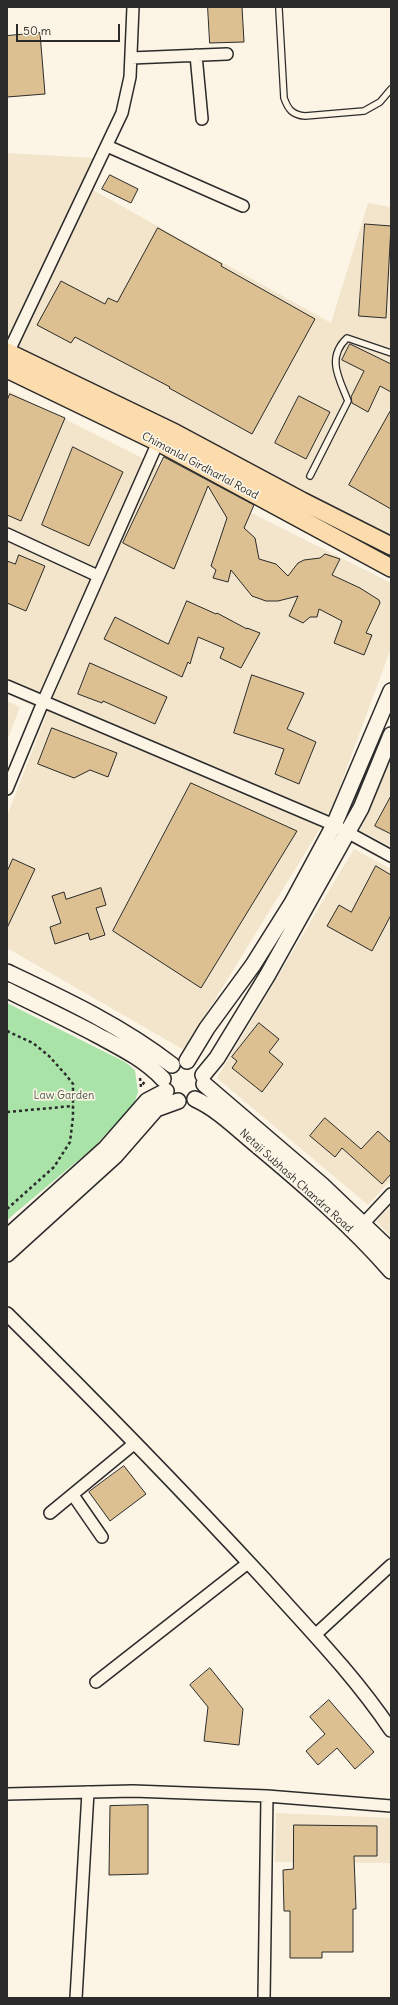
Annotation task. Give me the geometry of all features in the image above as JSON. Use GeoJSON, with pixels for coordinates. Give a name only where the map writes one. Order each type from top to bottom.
{"type":"FeatureCollection","features":[{"type":"Feature","properties":{"kind":"main road","name":"Chimanlal Girdharlal Road"},"geometry":{"type":"LineString","coordinates":[[7,358],[158,442],[391,568]]}},
{"type":"Feature","properties":{"kind":"main road","name":"Chimanlal Girdharlal Road"},"geometry":{"type":"LineString","coordinates":[[7,358],[175,433],[302,501],[391,546]]}},
{"type":"Feature","properties":{"kind":"main road"},"geometry":{"type":"LineString","coordinates":[[188,1061],[207,1028],[253,965],[288,909],[334,825],[391,691]]}},
{"type":"Feature","properties":{"kind":"main road"},"geometry":{"type":"LineString","coordinates":[[7,990],[55,1013],[137,1057],[153,1068],[173,1099],[184,1102],[195,1099],[202,1090],[203,1080],[267,976],[361,808],[391,735]]}},
{"type":"Feature","properties":{"kind":"main road"},"geometry":{"type":"LineString","coordinates":[[7,972],[60,997],[144,1043],[172,1065]]}},
{"type":"Feature","properties":{"kind":"main road"},"geometry":{"type":"LineString","coordinates":[[7,1237],[106,1148],[147,1101],[164,1085],[172,1065],[182,1061],[188,1061],[197,1066],[203,1080]]}},
{"type":"Feature","properties":{"kind":"main road","name":"Netaji Subhash Chandra Road"},"geometry":{"type":"LineString","coordinates":[[203,1080],[275,1143],[391,1251]]}},
{"type":"Feature","properties":{"kind":"main road","name":"Netaji Subhash Chandra Road"},"geometry":{"type":"LineString","coordinates":[[195,1099],[209,1105],[313,1194],[377,1255],[391,1271]]}},
{"type":"Feature","properties":{"kind":"main road"},"geometry":{"type":"LineString","coordinates":[[7,1254],[115,1156],[156,1110],[178,1101]]}},
{"type":"Feature","properties":{"kind":"street"},"geometry":{"type":"LineString","coordinates":[[7,358],[122,113],[130,77],[133,7]]}},
{"type":"Feature","properties":{"kind":"street"},"geometry":{"type":"LineString","coordinates":[[131,58],[227,54]]}},
{"type":"Feature","properties":{"kind":"street"},"geometry":{"type":"LineString","coordinates":[[196,55],[202,119]]}},
{"type":"Feature","properties":{"kind":"street"},"geometry":{"type":"LineString","coordinates":[[107,146],[243,206]]}},
{"type":"Feature","properties":{"kind":"street"},"geometry":{"type":"LineString","coordinates":[[7,789],[43,702],[158,442]]}},
{"type":"Feature","properties":{"kind":"street"},"geometry":{"type":"LineString","coordinates":[[7,534],[98,576]]}},
{"type":"Feature","properties":{"kind":"street"},"geometry":{"type":"LineString","coordinates":[[7,686],[334,825],[391,856]]}},
{"type":"Feature","properties":{"kind":"street"},"geometry":{"type":"LineString","coordinates":[[363,1224],[391,1194]]}},
{"type":"Feature","properties":{"kind":"street"},"geometry":{"type":"LineString","coordinates":[[7,1314],[135,1443],[248,1563],[369,1697],[391,1730]]}},
{"type":"Feature","properties":{"kind":"street"},"geometry":{"type":"LineString","coordinates":[[50,1513],[135,1443]]}},
{"type":"Feature","properties":{"kind":"street"},"geometry":{"type":"LineString","coordinates":[[73,1495],[102,1537]]}},
{"type":"Feature","properties":{"kind":"street"},"geometry":{"type":"LineString","coordinates":[[96,1682],[248,1563]]}},
{"type":"Feature","properties":{"kind":"street"},"geometry":{"type":"LineString","coordinates":[[314,1635],[391,1565]]}},
{"type":"Feature","properties":{"kind":"street"},"geometry":{"type":"LineString","coordinates":[[7,1794],[133,1791],[267,1796],[391,1806]]}},
{"type":"Feature","properties":{"kind":"street"},"geometry":{"type":"LineString","coordinates":[[76,1998],[88,1792]]}},
{"type":"Feature","properties":{"kind":"street"},"geometry":{"type":"LineString","coordinates":[[264,1998],[267,1796]]}},
{"type":"Feature","properties":{"kind":"lane"},"geometry":{"type":"LineString","coordinates":[[279,9],[284,98],[288,109],[296,115],[305,116],[364,111],[380,102],[391,89]]}},
{"type":"Feature","properties":{"kind":"lane"},"geometry":{"type":"LineString","coordinates":[[310,476],[348,401],[334,360],[340,345],[347,338],[391,353]]}},
{"type":"Feature","properties":{"kind":"path"},"geometry":{"type":"LineString","coordinates":[[7,1031],[33,1043],[49,1056],[73,1084],[70,1142],[54,1167],[7,1209]]}},
{"type":"Feature","properties":{"kind":"path"},"geometry":{"type":"LineString","coordinates":[[7,1112],[73,1106]]}},
{"type":"Feature","properties":{"kind":"shaded area"},"geometry":{"type":"Polygon","coordinates":[[[7,153],[94,158],[84,185],[331,323],[368,203],[391,207],[391,538],[7,345],[7,153]]]}},
{"type":"Feature","properties":{"kind":"shaded area"},"geometry":{"type":"Polygon","coordinates":[[[7,390],[391,583],[391,648],[331,811],[184,1050],[7,948],[7,816],[47,713],[7,694],[7,390]]]}},
{"type":"Feature","properties":{"kind":"shaded area"},"geometry":{"type":"Polygon","coordinates":[[[7,701],[20,707],[7,741],[7,701]]]}},
{"type":"Feature","properties":{"kind":"shaded area"},"geometry":{"type":"Polygon","coordinates":[[[391,750],[391,847],[360,831],[391,750]]]}},
{"type":"Feature","properties":{"kind":"shaded area"},"geometry":{"type":"Polygon","coordinates":[[[354,849],[391,869],[391,1180],[368,1205],[217,1078],[354,849]]]}},
{"type":"Feature","properties":{"kind":"shaded area"},"geometry":{"type":"Polygon","coordinates":[[[391,1205],[391,1237],[376,1221],[391,1205]]]}},
{"type":"Feature","properties":{"kind":"shaded area"},"geometry":{"type":"Polygon","coordinates":[[[276,1813],[391,1818],[391,1863],[275,1862],[276,1813]]]}},
{"type":"Feature","properties":{"kind":"green space","name":"Law Garden"},"geometry":{"type":"Polygon","coordinates":[[[7,1003],[125,1062],[135,1070],[138,1092],[134,1104],[94,1147],[7,1220],[7,1003]]]}},
{"type":"Feature","properties":{"kind":"building"},"geometry":{"type":"Polygon","coordinates":[[[208,7],[242,7],[244,42],[210,43],[208,7]]]}},
{"type":"Feature","properties":{"kind":"building"},"geometry":{"type":"Polygon","coordinates":[[[40,33],[45,94],[7,97],[7,36],[40,33]]]}},
{"type":"Feature","properties":{"kind":"building"},"geometry":{"type":"Polygon","coordinates":[[[110,175],[138,189],[131,203],[102,189],[110,175]]]}},
{"type":"Feature","properties":{"kind":"building"},"geometry":{"type":"Polygon","coordinates":[[[365,224],[391,226],[386,318],[359,316],[365,224]]]}},
{"type":"Feature","properties":{"kind":"building"},"geometry":{"type":"Polygon","coordinates":[[[158,228],[222,264],[221,266],[315,319],[252,434],[169,388],[170,387],[75,337],[71,343],[37,325],[61,281],[105,304],[108,298],[117,302],[158,228]]]}},
{"type":"Feature","properties":{"kind":"building"},"geometry":{"type":"Polygon","coordinates":[[[350,344],[391,364],[391,392],[380,386],[368,412],[352,403],[351,397],[364,371],[342,360],[350,344]]]}},
{"type":"Feature","properties":{"kind":"building"},"geometry":{"type":"Polygon","coordinates":[[[10,394],[65,418],[21,521],[7,515],[7,401],[10,394]]]}},
{"type":"Feature","properties":{"kind":"building"},"geometry":{"type":"Polygon","coordinates":[[[299,396],[330,412],[306,459],[275,443],[299,396]]]}},
{"type":"Feature","properties":{"kind":"building"},"geometry":{"type":"Polygon","coordinates":[[[391,410],[391,509],[349,485],[391,410]]]}},
{"type":"Feature","properties":{"kind":"building"},"geometry":{"type":"Polygon","coordinates":[[[73,447],[123,472],[89,546],[42,525],[73,447]]]}},
{"type":"Feature","properties":{"kind":"building"},"geometry":{"type":"Polygon","coordinates":[[[164,457],[254,505],[244,528],[255,538],[259,559],[276,564],[288,576],[298,563],[304,560],[320,558],[325,554],[340,559],[332,575],[360,588],[379,600],[380,603],[366,633],[372,635],[364,655],[334,643],[342,621],[319,609],[317,617],[310,617],[303,623],[289,616],[298,596],[278,601],[266,601],[252,596],[231,570],[228,582],[213,578],[216,570],[211,566],[227,518],[208,486],[174,569],[123,543],[164,457]]]}},
{"type":"Feature","properties":{"kind":"building"},"geometry":{"type":"Polygon","coordinates":[[[19,555],[45,566],[26,611],[7,603],[7,561],[15,564],[19,555]]]}},
{"type":"Feature","properties":{"kind":"building"},"geometry":{"type":"Polygon","coordinates":[[[187,601],[216,614],[217,613],[247,629],[260,633],[241,668],[220,658],[224,648],[198,637],[190,664],[188,662],[182,677],[104,639],[115,617],[168,644],[187,601]]]}},
{"type":"Feature","properties":{"kind":"building"},"geometry":{"type":"Polygon","coordinates":[[[90,663],[167,697],[155,724],[103,701],[102,703],[78,694],[90,663]]]}},
{"type":"Feature","properties":{"kind":"building"},"geometry":{"type":"Polygon","coordinates":[[[252,675],[304,693],[287,729],[316,742],[299,784],[275,774],[284,749],[234,733],[252,675]]]}},
{"type":"Feature","properties":{"kind":"building"},"geometry":{"type":"Polygon","coordinates":[[[52,728],[117,753],[108,777],[90,770],[74,778],[38,764],[52,728]]]}},
{"type":"Feature","properties":{"kind":"building"},"geometry":{"type":"Polygon","coordinates":[[[191,783],[297,831],[201,988],[113,931],[191,783]]]}},
{"type":"Feature","properties":{"kind":"building"},"geometry":{"type":"Polygon","coordinates":[[[391,796],[391,834],[375,826],[391,796]]]}},
{"type":"Feature","properties":{"kind":"building"},"geometry":{"type":"Polygon","coordinates":[[[13,859],[35,869],[7,928],[7,872],[13,859]]]}},
{"type":"Feature","properties":{"kind":"building"},"geometry":{"type":"Polygon","coordinates":[[[376,866],[391,875],[391,915],[372,951],[327,926],[339,905],[351,912],[376,866]]]}},
{"type":"Feature","properties":{"kind":"building"},"geometry":{"type":"Polygon","coordinates":[[[101,888],[106,905],[96,908],[105,935],[90,940],[88,933],[55,944],[50,927],[61,923],[52,896],[64,892],[66,899],[101,888]]]}},
{"type":"Feature","properties":{"kind":"building"},"geometry":{"type":"Polygon","coordinates":[[[259,1023],[279,1039],[269,1052],[283,1064],[262,1092],[232,1068],[237,1061],[232,1057],[259,1023]]]}},
{"type":"Feature","properties":{"kind":"building"},"geometry":{"type":"Polygon","coordinates":[[[325,1118],[361,1149],[378,1131],[391,1143],[391,1174],[382,1184],[342,1148],[335,1157],[310,1136],[325,1118]]]}},
{"type":"Feature","properties":{"kind":"building"},"geometry":{"type":"Polygon","coordinates":[[[124,1466],[146,1494],[110,1521],[89,1492],[124,1466]]]}},
{"type":"Feature","properties":{"kind":"building"},"geometry":{"type":"Polygon","coordinates":[[[210,1668],[243,1709],[239,1745],[204,1741],[208,1707],[190,1685],[210,1668]]]}},
{"type":"Feature","properties":{"kind":"building"},"geometry":{"type":"Polygon","coordinates":[[[329,1700],[374,1752],[355,1769],[337,1748],[318,1765],[306,1751],[325,1734],[310,1717],[329,1700]]]}},
{"type":"Feature","properties":{"kind":"building"},"geometry":{"type":"Polygon","coordinates":[[[148,1805],[148,1874],[109,1875],[110,1806],[148,1805]]]}},
{"type":"Feature","properties":{"kind":"building"},"geometry":{"type":"Polygon","coordinates":[[[294,1825],[377,1826],[377,1856],[354,1856],[356,1909],[353,1909],[353,1952],[322,1952],[322,1958],[290,1958],[290,1911],[284,1911],[283,1870],[293,1869],[294,1825]]]}}]}
